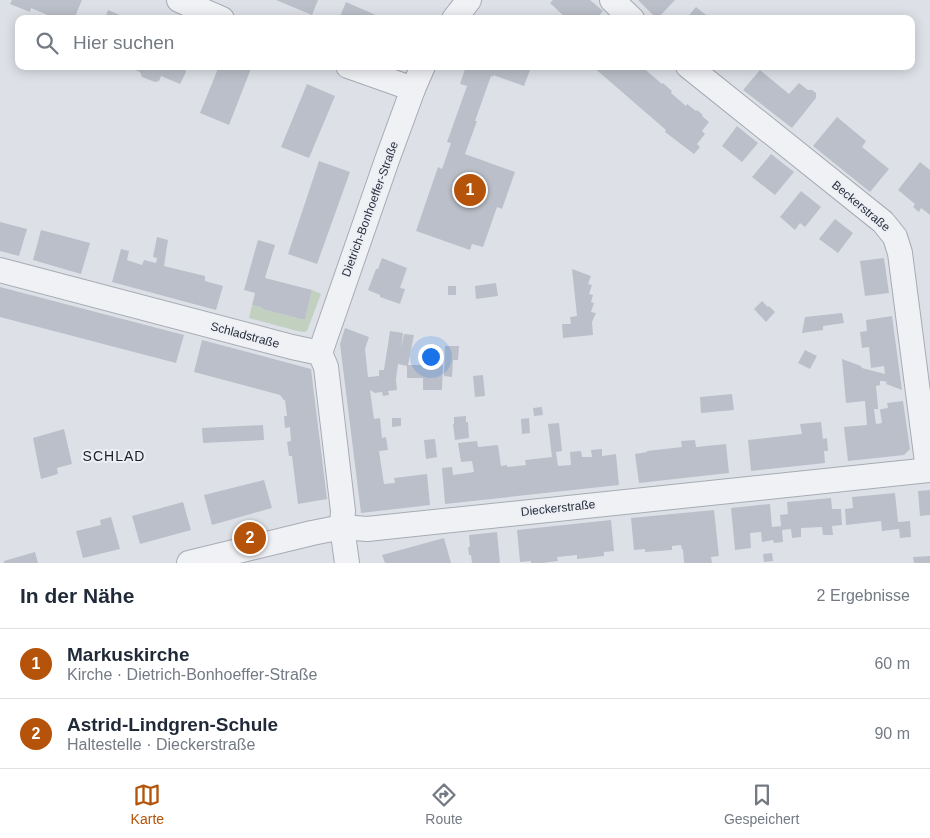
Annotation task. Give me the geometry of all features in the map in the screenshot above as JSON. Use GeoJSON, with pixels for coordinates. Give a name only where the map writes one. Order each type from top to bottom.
{"type":"FeatureCollection","features":[{"type":"Feature","properties":{"kind":"street"},"geometry":{"type":"LineString","coordinates":[[179,0],[213,15]]}},
{"type":"Feature","properties":{"kind":"street"},"geometry":{"type":"LineString","coordinates":[[457,15],[469,0]]}},
{"type":"Feature","properties":{"kind":"street"},"geometry":{"type":"LineString","coordinates":[[612,0],[628,15]]}},
{"type":"Feature","properties":{"kind":"street"},"geometry":{"type":"LineString","coordinates":[[359,70],[413,89]]}},
{"type":"Feature","properties":{"kind":"street","name":"Dietrich-Bonhoeffer-Straße"},"geometry":{"type":"LineString","coordinates":[[320,353],[359,238],[421,70]]}},
{"type":"Feature","properties":{"kind":"street","name":"Beckerstraße"},"geometry":{"type":"LineString","coordinates":[[693,70],[883,222],[893,233],[900,253],[929,470]]}},
{"type":"Feature","properties":{"kind":"street","name":"Schladstraße"},"geometry":{"type":"LineString","coordinates":[[0,270],[320,353]]}},
{"type":"Feature","properties":{"kind":"street"},"geometry":{"type":"LineString","coordinates":[[320,353],[326,367],[343,511],[342,527],[347,563]]}},
{"type":"Feature","properties":{"kind":"street","name":"Dieckerstraße"},"geometry":{"type":"LineString","coordinates":[[189,563],[342,527],[367,529],[929,470]]}},
{"type":"Feature","properties":{"kind":"green space"},"geometry":{"type":"Polygon","coordinates":[[[312,290],[321,294],[307,331],[297,331],[249,318],[252,305],[305,320],[312,290]]]}},
{"type":"Feature","properties":{"kind":"building"},"geometry":{"type":"Polygon","coordinates":[[[12,0],[82,0],[76,15],[47,15],[31,8],[30,12],[10,4],[12,0]]]}},
{"type":"Feature","properties":{"kind":"building"},"geometry":{"type":"Polygon","coordinates":[[[276,0],[318,0],[312,15],[276,0]]]}},
{"type":"Feature","properties":{"kind":"building"},"geometry":{"type":"Polygon","coordinates":[[[553,0],[590,0],[603,11],[600,15],[563,15],[550,3],[553,0]]]}},
{"type":"Feature","properties":{"kind":"building"},"geometry":{"type":"Polygon","coordinates":[[[638,0],[675,0],[661,15],[653,15],[638,0]]]}},
{"type":"Feature","properties":{"kind":"building"},"geometry":{"type":"Polygon","coordinates":[[[346,2],[376,15],[341,15],[346,2]]]}},
{"type":"Feature","properties":{"kind":"building"},"geometry":{"type":"Polygon","coordinates":[[[696,7],[706,15],[689,15],[696,7]]]}},
{"type":"Feature","properties":{"kind":"building"},"geometry":{"type":"Polygon","coordinates":[[[108,10],[120,15],[106,15],[108,10]]]}},
{"type":"Feature","properties":{"kind":"building"},"geometry":{"type":"Polygon","coordinates":[[[135,70],[185,70],[186,72],[180,84],[161,76],[159,81],[155,82],[142,77],[140,72],[135,70]]]}},
{"type":"Feature","properties":{"kind":"building"},"geometry":{"type":"Polygon","coordinates":[[[217,70],[250,70],[229,125],[200,113],[217,70]]]}},
{"type":"Feature","properties":{"kind":"building"},"geometry":{"type":"Polygon","coordinates":[[[465,70],[530,70],[524,86],[493,75],[493,77],[491,76],[475,121],[477,121],[465,154],[515,172],[502,209],[497,207],[483,247],[472,244],[470,250],[416,231],[438,167],[442,169],[451,143],[447,142],[467,86],[460,84],[465,70]]]}},
{"type":"Feature","properties":{"kind":"building"},"geometry":{"type":"Polygon","coordinates":[[[597,70],[646,70],[672,91],[671,93],[686,106],[687,104],[697,110],[709,122],[702,131],[705,134],[697,144],[700,147],[694,154],[665,132],[666,130],[597,70]]]}},
{"type":"Feature","properties":{"kind":"building"},"geometry":{"type":"Polygon","coordinates":[[[760,70],[789,94],[799,83],[816,93],[816,98],[792,128],[743,90],[760,70]]]}},
{"type":"Feature","properties":{"kind":"building"},"geometry":{"type":"Polygon","coordinates":[[[307,84],[335,96],[309,158],[281,147],[307,84]]]}},
{"type":"Feature","properties":{"kind":"building"},"geometry":{"type":"Polygon","coordinates":[[[837,117],[866,141],[862,147],[889,169],[870,192],[813,146],[837,117]]]}},
{"type":"Feature","properties":{"kind":"building"},"geometry":{"type":"Polygon","coordinates":[[[737,126],[758,143],[742,162],[722,146],[737,126]]]}},
{"type":"Feature","properties":{"kind":"building"},"geometry":{"type":"Polygon","coordinates":[[[771,154],[794,172],[775,195],[752,177],[771,154]]]}},
{"type":"Feature","properties":{"kind":"building"},"geometry":{"type":"Polygon","coordinates":[[[319,161],[350,172],[317,264],[288,254],[319,161]]]}},
{"type":"Feature","properties":{"kind":"building"},"geometry":{"type":"Polygon","coordinates":[[[920,162],[930,170],[930,215],[921,208],[919,212],[913,207],[915,204],[898,190],[920,162]]]}},
{"type":"Feature","properties":{"kind":"building"},"geometry":{"type":"Polygon","coordinates":[[[801,191],[821,207],[805,227],[800,223],[795,230],[780,217],[801,191]]]}},
{"type":"Feature","properties":{"kind":"building"},"geometry":{"type":"Polygon","coordinates":[[[835,219],[853,233],[838,253],[819,239],[835,219]]]}},
{"type":"Feature","properties":{"kind":"building"},"geometry":{"type":"Polygon","coordinates":[[[0,222],[27,229],[19,256],[0,251],[0,222]]]}},
{"type":"Feature","properties":{"kind":"building"},"geometry":{"type":"Polygon","coordinates":[[[41,230],[90,243],[81,274],[33,260],[41,230]]]}},
{"type":"Feature","properties":{"kind":"building"},"geometry":{"type":"Polygon","coordinates":[[[157,237],[168,240],[164,266],[205,276],[205,281],[223,286],[216,310],[112,282],[121,249],[129,251],[127,260],[142,265],[144,260],[156,263],[157,258],[153,257],[157,237]]]}},
{"type":"Feature","properties":{"kind":"building"},"geometry":{"type":"Polygon","coordinates":[[[258,240],[275,245],[265,278],[312,290],[305,320],[252,305],[255,293],[244,290],[258,240]]]}},
{"type":"Feature","properties":{"kind":"building"},"geometry":{"type":"Polygon","coordinates":[[[382,258],[407,268],[400,288],[405,289],[400,304],[380,297],[380,295],[368,290],[382,258]]]}},
{"type":"Feature","properties":{"kind":"building"},"geometry":{"type":"Polygon","coordinates":[[[884,258],[889,293],[865,296],[860,261],[884,258]]]}},
{"type":"Feature","properties":{"kind":"building"},"geometry":{"type":"Polygon","coordinates":[[[572,269],[591,276],[588,284],[592,285],[589,294],[593,295],[591,302],[594,303],[591,312],[596,313],[592,322],[593,335],[563,338],[562,324],[571,324],[570,317],[577,316],[572,269]]]}},
{"type":"Feature","properties":{"kind":"building"},"geometry":{"type":"Polygon","coordinates":[[[496,283],[498,296],[476,299],[475,286],[496,283]]]}},
{"type":"Feature","properties":{"kind":"building"},"geometry":{"type":"Polygon","coordinates":[[[448,286],[456,286],[456,295],[448,295],[448,286]]]}},
{"type":"Feature","properties":{"kind":"building"},"geometry":{"type":"Polygon","coordinates":[[[0,287],[184,335],[176,363],[0,317],[0,287]]]}},
{"type":"Feature","properties":{"kind":"building"},"geometry":{"type":"Polygon","coordinates":[[[762,301],[775,312],[766,322],[754,309],[762,301]]]}},
{"type":"Feature","properties":{"kind":"building"},"geometry":{"type":"Polygon","coordinates":[[[842,313],[844,323],[823,326],[823,330],[802,333],[805,317],[842,313]]]}},
{"type":"Feature","properties":{"kind":"building"},"geometry":{"type":"Polygon","coordinates":[[[892,316],[902,390],[883,381],[880,381],[880,385],[876,386],[878,409],[874,409],[876,424],[882,423],[880,410],[888,408],[887,403],[903,401],[910,449],[904,455],[848,461],[844,427],[867,425],[865,401],[846,403],[842,359],[862,368],[885,374],[884,366],[871,368],[869,347],[862,348],[860,332],[867,331],[866,320],[892,316]]]}},
{"type":"Feature","properties":{"kind":"building"},"geometry":{"type":"Polygon","coordinates":[[[345,328],[369,337],[365,349],[368,377],[379,376],[379,370],[384,370],[390,331],[403,333],[401,348],[404,334],[414,335],[408,365],[443,365],[442,390],[423,390],[423,378],[407,378],[407,366],[398,364],[397,390],[388,391],[389,395],[383,396],[382,392],[375,393],[370,390],[374,419],[380,418],[382,438],[386,437],[388,450],[379,451],[384,484],[395,483],[394,478],[427,474],[430,505],[361,513],[340,344],[345,328]]]}},
{"type":"Feature","properties":{"kind":"building"},"geometry":{"type":"Polygon","coordinates":[[[202,340],[311,369],[327,499],[298,504],[292,456],[289,456],[287,442],[291,441],[290,427],[285,428],[284,416],[287,416],[285,400],[280,395],[194,372],[202,340]]]}},
{"type":"Feature","properties":{"kind":"building"},"geometry":{"type":"Polygon","coordinates":[[[445,346],[459,346],[458,360],[453,360],[452,377],[444,376],[445,346]]]}},
{"type":"Feature","properties":{"kind":"building"},"geometry":{"type":"Polygon","coordinates":[[[805,350],[817,356],[810,369],[798,363],[805,350]]]}},
{"type":"Feature","properties":{"kind":"building"},"geometry":{"type":"Polygon","coordinates":[[[483,375],[485,396],[475,397],[473,376],[483,375]]]}},
{"type":"Feature","properties":{"kind":"building"},"geometry":{"type":"Polygon","coordinates":[[[732,394],[734,410],[701,413],[700,397],[732,394]]]}},
{"type":"Feature","properties":{"kind":"building"},"geometry":{"type":"Polygon","coordinates":[[[542,407],[543,415],[534,416],[533,408],[542,407]]]}},
{"type":"Feature","properties":{"kind":"building"},"geometry":{"type":"Polygon","coordinates":[[[466,416],[469,438],[455,440],[454,417],[466,416]]]}},
{"type":"Feature","properties":{"kind":"building"},"geometry":{"type":"Polygon","coordinates":[[[392,418],[401,418],[401,426],[392,427],[392,418]]]}},
{"type":"Feature","properties":{"kind":"building"},"geometry":{"type":"Polygon","coordinates":[[[529,418],[530,433],[522,434],[521,419],[529,418]]]}},
{"type":"Feature","properties":{"kind":"building"},"geometry":{"type":"Polygon","coordinates":[[[821,422],[823,439],[827,438],[828,451],[824,451],[825,463],[751,471],[748,440],[802,434],[800,424],[821,422]]]}},
{"type":"Feature","properties":{"kind":"building"},"geometry":{"type":"Polygon","coordinates":[[[559,423],[562,451],[556,452],[558,466],[571,465],[570,452],[581,451],[582,457],[592,457],[591,450],[602,449],[602,456],[616,454],[619,485],[445,504],[442,468],[452,467],[453,475],[474,472],[472,461],[461,462],[458,443],[477,441],[478,447],[498,445],[501,466],[526,465],[525,460],[552,457],[548,424],[559,423]]]}},
{"type":"Feature","properties":{"kind":"building"},"geometry":{"type":"Polygon","coordinates":[[[263,425],[264,440],[203,443],[202,428],[263,425]]]}},
{"type":"Feature","properties":{"kind":"building"},"geometry":{"type":"Polygon","coordinates":[[[64,429],[72,464],[57,468],[58,474],[41,479],[33,438],[64,429]]]}},
{"type":"Feature","properties":{"kind":"building"},"geometry":{"type":"Polygon","coordinates":[[[435,439],[437,457],[426,459],[424,440],[435,439]]]}},
{"type":"Feature","properties":{"kind":"building"},"geometry":{"type":"Polygon","coordinates":[[[695,440],[696,447],[726,444],[729,473],[639,483],[635,454],[682,447],[681,441],[695,440]]]}},
{"type":"Feature","properties":{"kind":"building"},"geometry":{"type":"Polygon","coordinates":[[[264,480],[272,508],[212,525],[204,495],[264,480]]]}},
{"type":"Feature","properties":{"kind":"building"},"geometry":{"type":"Polygon","coordinates":[[[930,490],[930,515],[920,516],[918,491],[930,490]]]}},
{"type":"Feature","properties":{"kind":"building"},"geometry":{"type":"Polygon","coordinates":[[[895,493],[898,522],[910,521],[911,537],[900,538],[899,529],[882,531],[881,521],[846,525],[845,509],[853,508],[852,497],[895,493]]]}},
{"type":"Feature","properties":{"kind":"building"},"geometry":{"type":"Polygon","coordinates":[[[831,498],[832,509],[841,509],[842,525],[832,526],[833,535],[823,535],[822,527],[801,528],[801,537],[792,538],[791,529],[782,530],[783,542],[774,543],[773,540],[762,542],[761,532],[750,533],[751,548],[735,550],[731,508],[770,504],[772,527],[781,526],[780,515],[788,514],[787,502],[831,498]]]}},
{"type":"Feature","properties":{"kind":"building"},"geometry":{"type":"Polygon","coordinates":[[[183,502],[191,530],[140,544],[132,516],[183,502]]]}},
{"type":"Feature","properties":{"kind":"building"},"geometry":{"type":"Polygon","coordinates":[[[714,510],[719,556],[711,557],[712,563],[684,563],[681,545],[672,546],[672,550],[645,552],[645,549],[634,550],[631,518],[714,510]]]}},
{"type":"Feature","properties":{"kind":"building"},"geometry":{"type":"Polygon","coordinates":[[[111,517],[120,549],[83,558],[76,531],[101,525],[100,520],[111,517]]]}},
{"type":"Feature","properties":{"kind":"building"},"geometry":{"type":"Polygon","coordinates":[[[611,520],[614,551],[604,552],[604,556],[577,559],[577,555],[557,557],[558,561],[542,563],[520,562],[517,530],[611,520]]]}},
{"type":"Feature","properties":{"kind":"building"},"geometry":{"type":"Polygon","coordinates":[[[497,532],[500,563],[472,563],[468,547],[470,547],[469,535],[497,532]]]}},
{"type":"Feature","properties":{"kind":"building"},"geometry":{"type":"Polygon","coordinates":[[[444,538],[451,563],[385,563],[382,555],[444,538]]]}},
{"type":"Feature","properties":{"kind":"building"},"geometry":{"type":"Polygon","coordinates":[[[35,552],[38,563],[4,563],[4,561],[35,552]]]}},
{"type":"Feature","properties":{"kind":"building"},"geometry":{"type":"Polygon","coordinates":[[[772,553],[773,561],[764,562],[763,554],[772,553]]]}},
{"type":"Feature","properties":{"kind":"building"},"geometry":{"type":"Polygon","coordinates":[[[930,556],[930,563],[914,563],[913,557],[930,556]]]}},
{"type":"Feature","properties":{"kind":"place","name":"Markuskirche"},"geometry":{"type":"Point","coordinates":[470,190]}},
{"type":"Feature","properties":{"kind":"place","name":"Astrid-Lindgren-Schule"},"geometry":{"type":"Point","coordinates":[250,538]}},
{"type":"Feature","properties":{"kind":"district","name":"SCHLAD"},"geometry":{"type":"Point","coordinates":[114,456]}}]}
